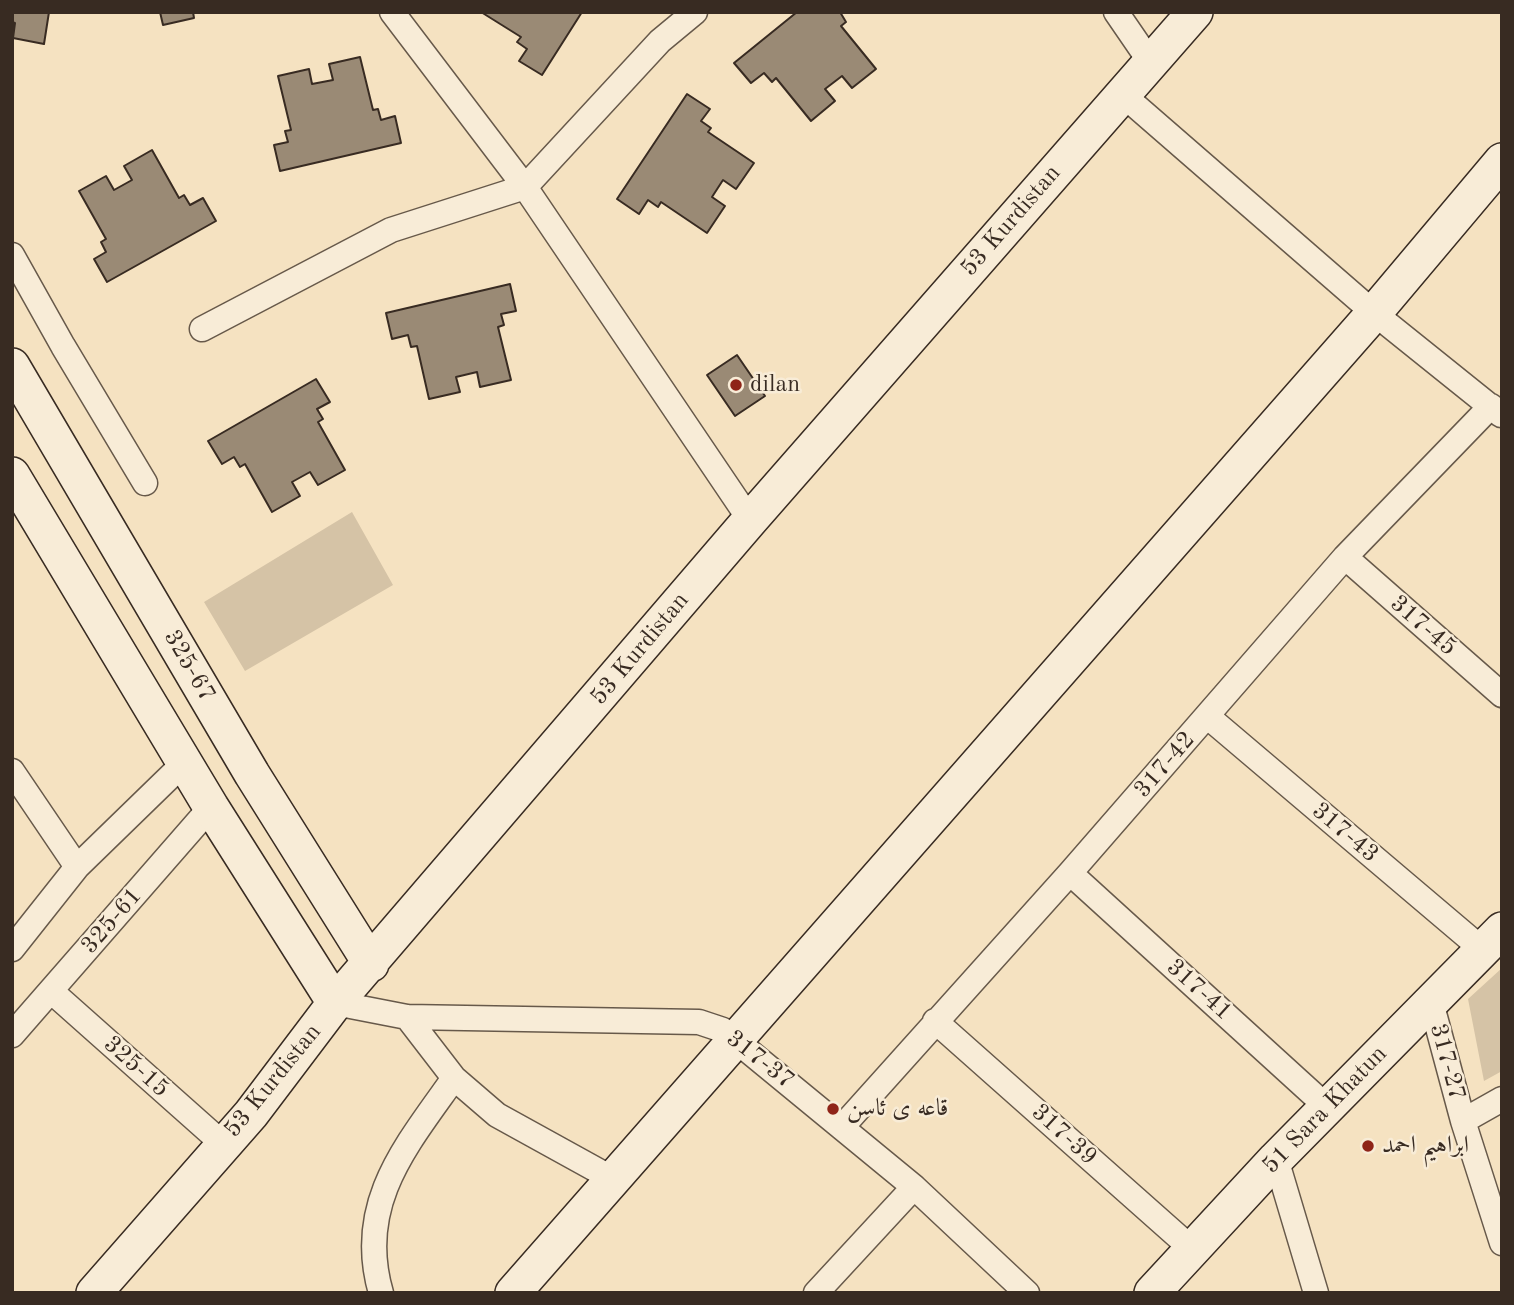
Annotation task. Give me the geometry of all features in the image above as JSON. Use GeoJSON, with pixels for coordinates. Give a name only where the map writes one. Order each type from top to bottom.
{"type":"FeatureCollection","features":[{"type":"Feature","properties":{"kind":"main road","name":"53 Kurdistan"},"geometry":{"type":"LineString","coordinates":[[94,1293],[222,1143],[251,1114],[335,1003],[750,520],[1195,12]]}},
{"type":"Feature","properties":{"kind":"main road"},"geometry":{"type":"LineString","coordinates":[[513,1293],[1374,313],[1502,161]]}},
{"type":"Feature","properties":{"kind":"main road","name":"325-67"},"geometry":{"type":"LineString","coordinates":[[12,366],[252,774],[371,964]]}},
{"type":"Feature","properties":{"kind":"main road"},"geometry":{"type":"LineString","coordinates":[[12,475],[211,807],[335,1003]]}},
{"type":"Feature","properties":{"kind":"main road","name":"51 Sara Khatun"},"geometry":{"type":"LineString","coordinates":[[1153,1293],[1276,1159],[1492,940]]}},
{"type":"Feature","properties":{"kind":"street"},"geometry":{"type":"LineString","coordinates":[[392,12],[525,187],[750,520]]}},
{"type":"Feature","properties":{"kind":"street"},"geometry":{"type":"LineString","coordinates":[[202,329],[391,230],[525,187],[660,41],[695,12]]}},
{"type":"Feature","properties":{"kind":"street"},"geometry":{"type":"LineString","coordinates":[[1116,12],[1151,63]]}},
{"type":"Feature","properties":{"kind":"street"},"geometry":{"type":"LineString","coordinates":[[1122,94],[1374,313],[1496,411]]}},
{"type":"Feature","properties":{"kind":"street"},"geometry":{"type":"LineString","coordinates":[[12,255],[145,483]]}},
{"type":"Feature","properties":{"kind":"street","name":"317-42"},"geometry":{"type":"LineString","coordinates":[[842,1127],[1070,873],[1345,557],[1496,411]]}},
{"type":"Feature","properties":{"kind":"street","name":"317-45"},"geometry":{"type":"LineString","coordinates":[[1345,557],[1502,695]]}},
{"type":"Feature","properties":{"kind":"street","name":"317-43"},"geometry":{"type":"LineString","coordinates":[[1207,716],[1492,940]]}},
{"type":"Feature","properties":{"kind":"street"},"geometry":{"type":"LineString","coordinates":[[12,949],[77,867],[184,762]]}},
{"type":"Feature","properties":{"kind":"street"},"geometry":{"type":"LineString","coordinates":[[12,771],[77,867]]}},
{"type":"Feature","properties":{"kind":"street","name":"325-61"},"geometry":{"type":"LineString","coordinates":[[12,1035],[211,807]]}},
{"type":"Feature","properties":{"kind":"street","name":"317-41"},"geometry":{"type":"LineString","coordinates":[[1070,873],[1327,1108]]}},
{"type":"Feature","properties":{"kind":"street","name":"325-15"},"geometry":{"type":"LineString","coordinates":[[51,991],[222,1143]]}},
{"type":"Feature","properties":{"kind":"street","name":"317-27"},"geometry":{"type":"LineString","coordinates":[[1430,1002],[1463,1121],[1502,1242]]}},
{"type":"Feature","properties":{"kind":"street","name":"317-37"},"geometry":{"type":"LineString","coordinates":[[335,1003],[407,1017],[699,1021],[737,1038],[914,1187],[1027,1293]]}},
{"type":"Feature","properties":{"kind":"street"},"geometry":{"type":"LineString","coordinates":[[407,1017],[453,1079],[497,1115],[613,1179]]}},
{"type":"Feature","properties":{"kind":"street","name":"317-39"},"geometry":{"type":"LineString","coordinates":[[935,1021],[1192,1249]]}},
{"type":"Feature","properties":{"kind":"street"},"geometry":{"type":"LineString","coordinates":[[381,1293],[377,1278],[376,1227],[384,1184],[399,1156],[453,1079]]}},
{"type":"Feature","properties":{"kind":"street"},"geometry":{"type":"LineString","coordinates":[[1463,1121],[1502,1099]]}},
{"type":"Feature","properties":{"kind":"street"},"geometry":{"type":"LineString","coordinates":[[1276,1159],[1316,1293]]}},
{"type":"Feature","properties":{"kind":"street"},"geometry":{"type":"LineString","coordinates":[[816,1293],[914,1187]]}},
{"type":"Feature","properties":{"kind":"shaded area"},"geometry":{"type":"Polygon","coordinates":[[[352,512],[393,585],[245,671],[204,602],[352,512]]]}},
{"type":"Feature","properties":{"kind":"shaded area"},"geometry":{"type":"Polygon","coordinates":[[[1502,968],[1502,1071],[1484,1081],[1468,999],[1502,968]]]}},
{"type":"Feature","properties":{"kind":"building"},"geometry":{"type":"Polygon","coordinates":[[[12,12],[49,12],[44,44],[13,38],[15,23],[12,22],[12,12]]]}},
{"type":"Feature","properties":{"kind":"building"},"geometry":{"type":"Polygon","coordinates":[[[160,12],[193,12],[194,18],[163,25],[160,12]]]}},
{"type":"Feature","properties":{"kind":"building"},"geometry":{"type":"Polygon","coordinates":[[[481,12],[582,12],[542,75],[519,61],[527,49],[517,42],[521,37],[481,12]]]}},
{"type":"Feature","properties":{"kind":"building"},"geometry":{"type":"Polygon","coordinates":[[[797,12],[840,12],[846,22],[841,26],[876,69],[852,88],[842,76],[825,89],[835,101],[811,121],[776,78],[772,82],[764,73],[751,83],[734,63],[797,12]]]}},
{"type":"Feature","properties":{"kind":"building"},"geometry":{"type":"Polygon","coordinates":[[[360,57],[373,110],[378,109],[381,120],[395,116],[401,143],[280,171],[274,145],[288,142],[285,131],[291,130],[278,76],[309,69],[312,84],[333,80],[329,64],[360,57]]]}},
{"type":"Feature","properties":{"kind":"building"},"geometry":{"type":"Polygon","coordinates":[[[687,94],[710,109],[701,121],[711,128],[708,132],[754,163],[736,189],[723,180],[712,197],[725,206],[707,233],[661,202],[658,207],[648,200],[639,214],[617,199],[687,94]]]}},
{"type":"Feature","properties":{"kind":"building"},"geometry":{"type":"Polygon","coordinates":[[[152,150],[179,198],[184,195],[190,205],[203,198],[216,221],[107,282],[94,259],[106,252],[101,242],[106,239],[79,191],[106,176],[114,190],[132,180],[124,166],[152,150]]]}},
{"type":"Feature","properties":{"kind":"building"},"geometry":{"type":"Polygon","coordinates":[[[510,284],[516,311],[501,314],[504,325],[498,327],[511,380],[480,387],[477,372],[456,377],[460,392],[429,399],[417,346],[411,347],[408,335],[392,339],[386,313],[510,284]]]}},
{"type":"Feature","properties":{"kind":"building","name":"dilan"},"geometry":{"type":"Polygon","coordinates":[[[737,355],[765,396],[735,416],[707,375],[737,355]]]}},
{"type":"Feature","properties":{"kind":"building"},"geometry":{"type":"Polygon","coordinates":[[[316,379],[330,402],[317,409],[323,419],[318,422],[345,470],[318,485],[310,472],[292,482],[300,496],[272,512],[245,464],[240,467],[234,457],[222,464],[208,441],[316,379]]]}},
{"type":"Feature","properties":{"kind":"place","name":"dilan"},"geometry":{"type":"Point","coordinates":[736,385]}},
{"type":"Feature","properties":{"kind":"place","name":"قاعه ى ئاسن"},"geometry":{"type":"Point","coordinates":[833,1109]}},
{"type":"Feature","properties":{"kind":"place","name":"ابراهيم احمد"},"geometry":{"type":"Point","coordinates":[1368,1146]}}]}
